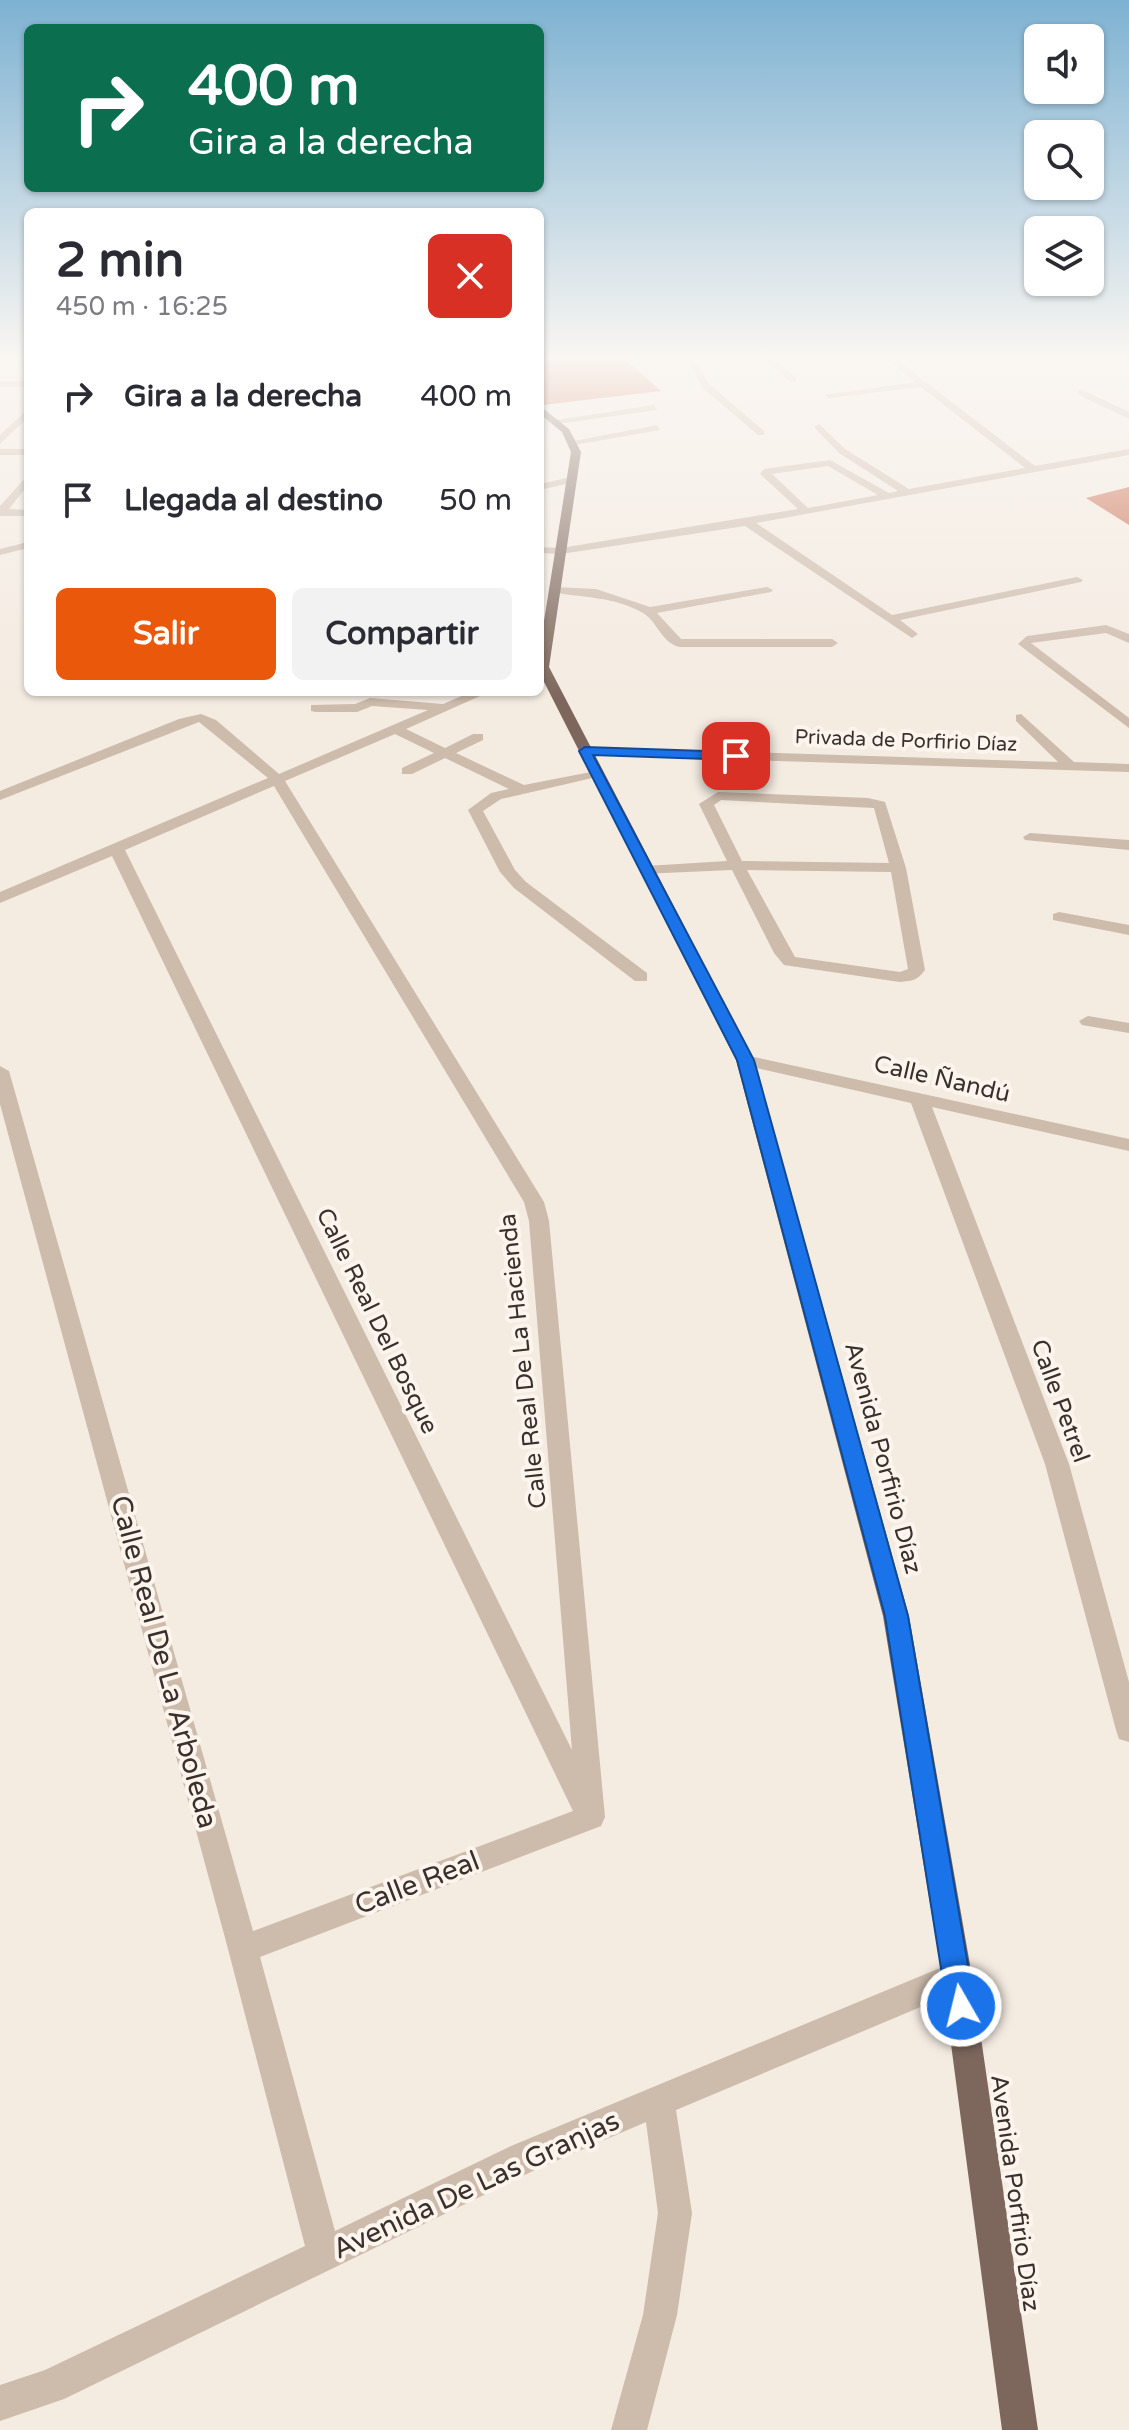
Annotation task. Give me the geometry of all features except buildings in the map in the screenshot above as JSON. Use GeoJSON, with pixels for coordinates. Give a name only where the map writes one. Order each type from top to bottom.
{"type":"FeatureCollection","features":[{"type":"Feature","properties":{"kind":"main road","name":"Avenida Porfirio Díaz"},"geometry":{"type":"LineString","coordinates":[[544,638],[555,590],[550,550],[572,473]]}},
{"type":"Feature","properties":{"kind":"main road","name":"Avenida Porfirio Díaz"},"geometry":{"type":"LineString","coordinates":[[544,672],[745,1060],[896,1616],[957,1976],[1020,2430]]}},
{"type":"Feature","properties":{"kind":"street"},"geometry":{"type":"LineString","coordinates":[[766,473],[807,512]]}},
{"type":"Feature","properties":{"kind":"street"},"geometry":{"type":"LineString","coordinates":[[848,473],[889,497]]}},
{"type":"Feature","properties":{"kind":"street"},"geometry":{"type":"LineString","coordinates":[[877,473],[910,494]]}},
{"type":"Feature","properties":{"kind":"street"},"geometry":{"type":"LineString","coordinates":[[550,550],[747,522],[1016,473]]}},
{"type":"Feature","properties":{"kind":"street"},"geometry":{"type":"LineString","coordinates":[[544,486],[571,480]]}},
{"type":"Feature","properties":{"kind":"street"},"geometry":{"type":"LineString","coordinates":[[24,482],[5,500],[0,513],[24,513]]}},
{"type":"Feature","properties":{"kind":"street"},"geometry":{"type":"LineString","coordinates":[[747,522],[912,634]]}},
{"type":"Feature","properties":{"kind":"street"},"geometry":{"type":"LineString","coordinates":[[0,552],[24,546]]}},
{"type":"Feature","properties":{"kind":"street"},"geometry":{"type":"LineString","coordinates":[[890,619],[1077,580]]}},
{"type":"Feature","properties":{"kind":"street"},"geometry":{"type":"LineString","coordinates":[[555,590],[596,592],[649,611],[767,590]]}},
{"type":"Feature","properties":{"kind":"street"},"geometry":{"type":"LineString","coordinates":[[649,611],[672,640],[679,643],[832,643]]}},
{"type":"Feature","properties":{"kind":"street"},"geometry":{"type":"LineString","coordinates":[[1129,639],[1117,631],[1106,629],[1027,640],[1024,644],[1129,724]]}},
{"type":"Feature","properties":{"kind":"street"},"geometry":{"type":"LineString","coordinates":[[0,898],[472,696]]}},
{"type":"Feature","properties":{"kind":"street"},"geometry":{"type":"LineString","coordinates":[[316,708],[357,708],[368,697],[444,707]]}},
{"type":"Feature","properties":{"kind":"street","name":"Calle Real De La Hacienda"},"geometry":{"type":"LineString","coordinates":[[0,796],[184,722],[201,718],[211,723],[277,779],[534,1202],[539,1221],[591,1817]]}},
{"type":"Feature","properties":{"kind":"street"},"geometry":{"type":"LineString","coordinates":[[1021,718],[1070,766]]}},
{"type":"Feature","properties":{"kind":"street"},"geometry":{"type":"LineString","coordinates":[[393,728],[521,789]]}},
{"type":"Feature","properties":{"kind":"street"},"geometry":{"type":"LineString","coordinates":[[407,771],[478,737]]}},
{"type":"Feature","properties":{"kind":"street","name":"Privada de Porfirio Díaz"},"geometry":{"type":"LineString","coordinates":[[585,751],[1129,768]]}},
{"type":"Feature","properties":{"kind":"street"},"geometry":{"type":"LineString","coordinates":[[596,773],[496,796],[475,810],[508,872],[641,977]]}},
{"type":"Feature","properties":{"kind":"street"},"geometry":{"type":"LineString","coordinates":[[718,796],[880,805],[898,868],[917,970],[911,976],[900,977],[790,961],[782,953],[737,865],[706,804],[709,799],[718,796]]}},
{"type":"Feature","properties":{"kind":"street"},"geometry":{"type":"LineString","coordinates":[[1030,837],[1129,845]]}},
{"type":"Feature","properties":{"kind":"street","name":"Calle Real Del Bosque"},"geometry":{"type":"LineString","coordinates":[[116,848],[591,1817]]}},
{"type":"Feature","properties":{"kind":"street"},"geometry":{"type":"LineString","coordinates":[[646,871],[737,865],[898,868]]}},
{"type":"Feature","properties":{"kind":"street"},"geometry":{"type":"LineString","coordinates":[[1059,917],[1129,930]]}},
{"type":"Feature","properties":{"kind":"street"},"geometry":{"type":"LineString","coordinates":[[1088,1021],[1129,1028]]}},
{"type":"Feature","properties":{"kind":"street","name":"Calle Ñandú"},"geometry":{"type":"LineString","coordinates":[[745,1060],[1129,1145]]}},
{"type":"Feature","properties":{"kind":"street","name":"Calle Real De La Arboleda"},"geometry":{"type":"LineString","coordinates":[[0,1071],[243,1949],[324,2255]]}},
{"type":"Feature","properties":{"kind":"street","name":"Calle Petrel"},"geometry":{"type":"LineString","coordinates":[[919,1098],[1057,1464],[1129,1730]]}},
{"type":"Feature","properties":{"kind":"street","name":"Calle Real"},"geometry":{"type":"LineString","coordinates":[[243,1949],[591,1817]]}},
{"type":"Feature","properties":{"kind":"street","name":"Avenida De Las Granjas"},"geometry":{"type":"LineString","coordinates":[[0,2403],[51,2386],[523,2158],[957,1976]]}},
{"type":"Feature","properties":{"kind":"street"},"geometry":{"type":"LineString","coordinates":[[629,2430],[660,2315],[675,2213],[659,2101]]}},
{"type":"Feature","properties":{"kind":"route"},"geometry":{"type":"LineString","coordinates":[[736,756],[585,751],[745,1060],[896,1616],[961,2006]]}}]}
